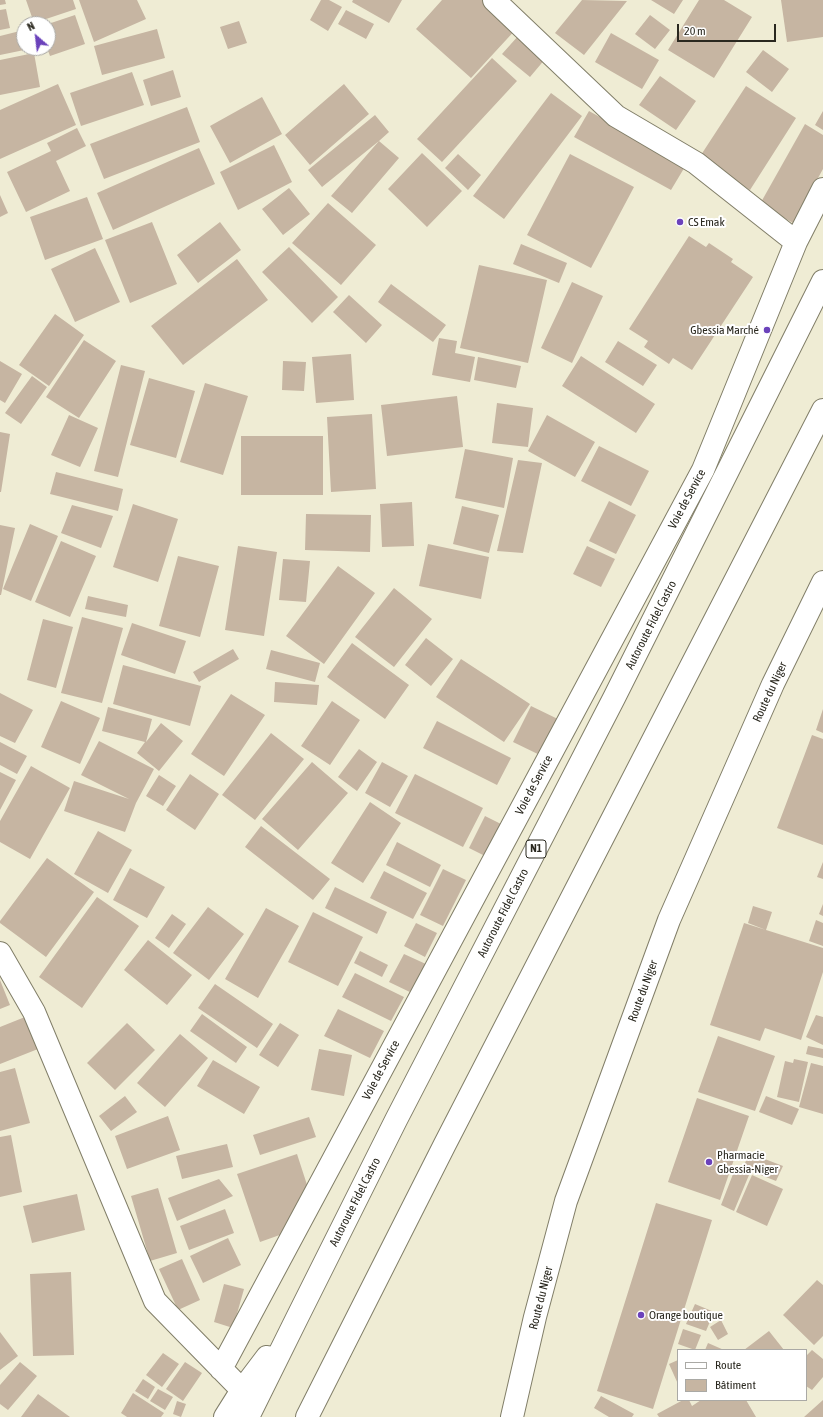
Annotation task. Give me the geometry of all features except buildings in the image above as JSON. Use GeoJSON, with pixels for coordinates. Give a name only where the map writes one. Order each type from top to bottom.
{"type":"FeatureCollection","features":[{"type":"Feature","properties":{"kind":"main road"},"geometry":{"type":"LineString","coordinates":[[494,0],[616,116],[696,163],[796,242]]}},
{"type":"Feature","properties":{"kind":"main road","name":"Voie de Service"},"geometry":{"type":"LineString","coordinates":[[221,1368],[703,470],[796,242],[823,190]]}},
{"type":"Feature","properties":{"kind":"main road","name":"Autoroute Fidel Castro"},"geometry":{"type":"LineString","coordinates":[[248,1417],[396,1120],[611,705],[823,281]]}},
{"type":"Feature","properties":{"kind":"main road"},"geometry":{"type":"LineString","coordinates":[[307,1417],[452,1130],[823,410]]}},
{"type":"Feature","properties":{"kind":"main road","name":"Route du Niger"},"geometry":{"type":"LineString","coordinates":[[512,1417],[535,1317],[566,1201],[669,920],[773,684],[823,582]]}},
{"type":"Feature","properties":{"kind":"main road"},"geometry":{"type":"LineString","coordinates":[[0,953],[34,1012],[155,1301],[242,1390]]}},
{"type":"Feature","properties":{"kind":"main road"},"geometry":{"type":"LineString","coordinates":[[225,1417],[242,1390],[297,1318]]}},
{"type":"Feature","properties":{"kind":"place","name":"CS Emak"},"geometry":{"type":"Point","coordinates":[680,222]}},
{"type":"Feature","properties":{"kind":"place","name":"Gbessia Marché"},"geometry":{"type":"Point","coordinates":[767,330]}},
{"type":"Feature","properties":{"kind":"place","name":"Pharmacie Gbessia-Niger"},"geometry":{"type":"Point","coordinates":[709,1162]}},
{"type":"Feature","properties":{"kind":"place","name":"Orange boutique"},"geometry":{"type":"Point","coordinates":[641,1315]}}]}
